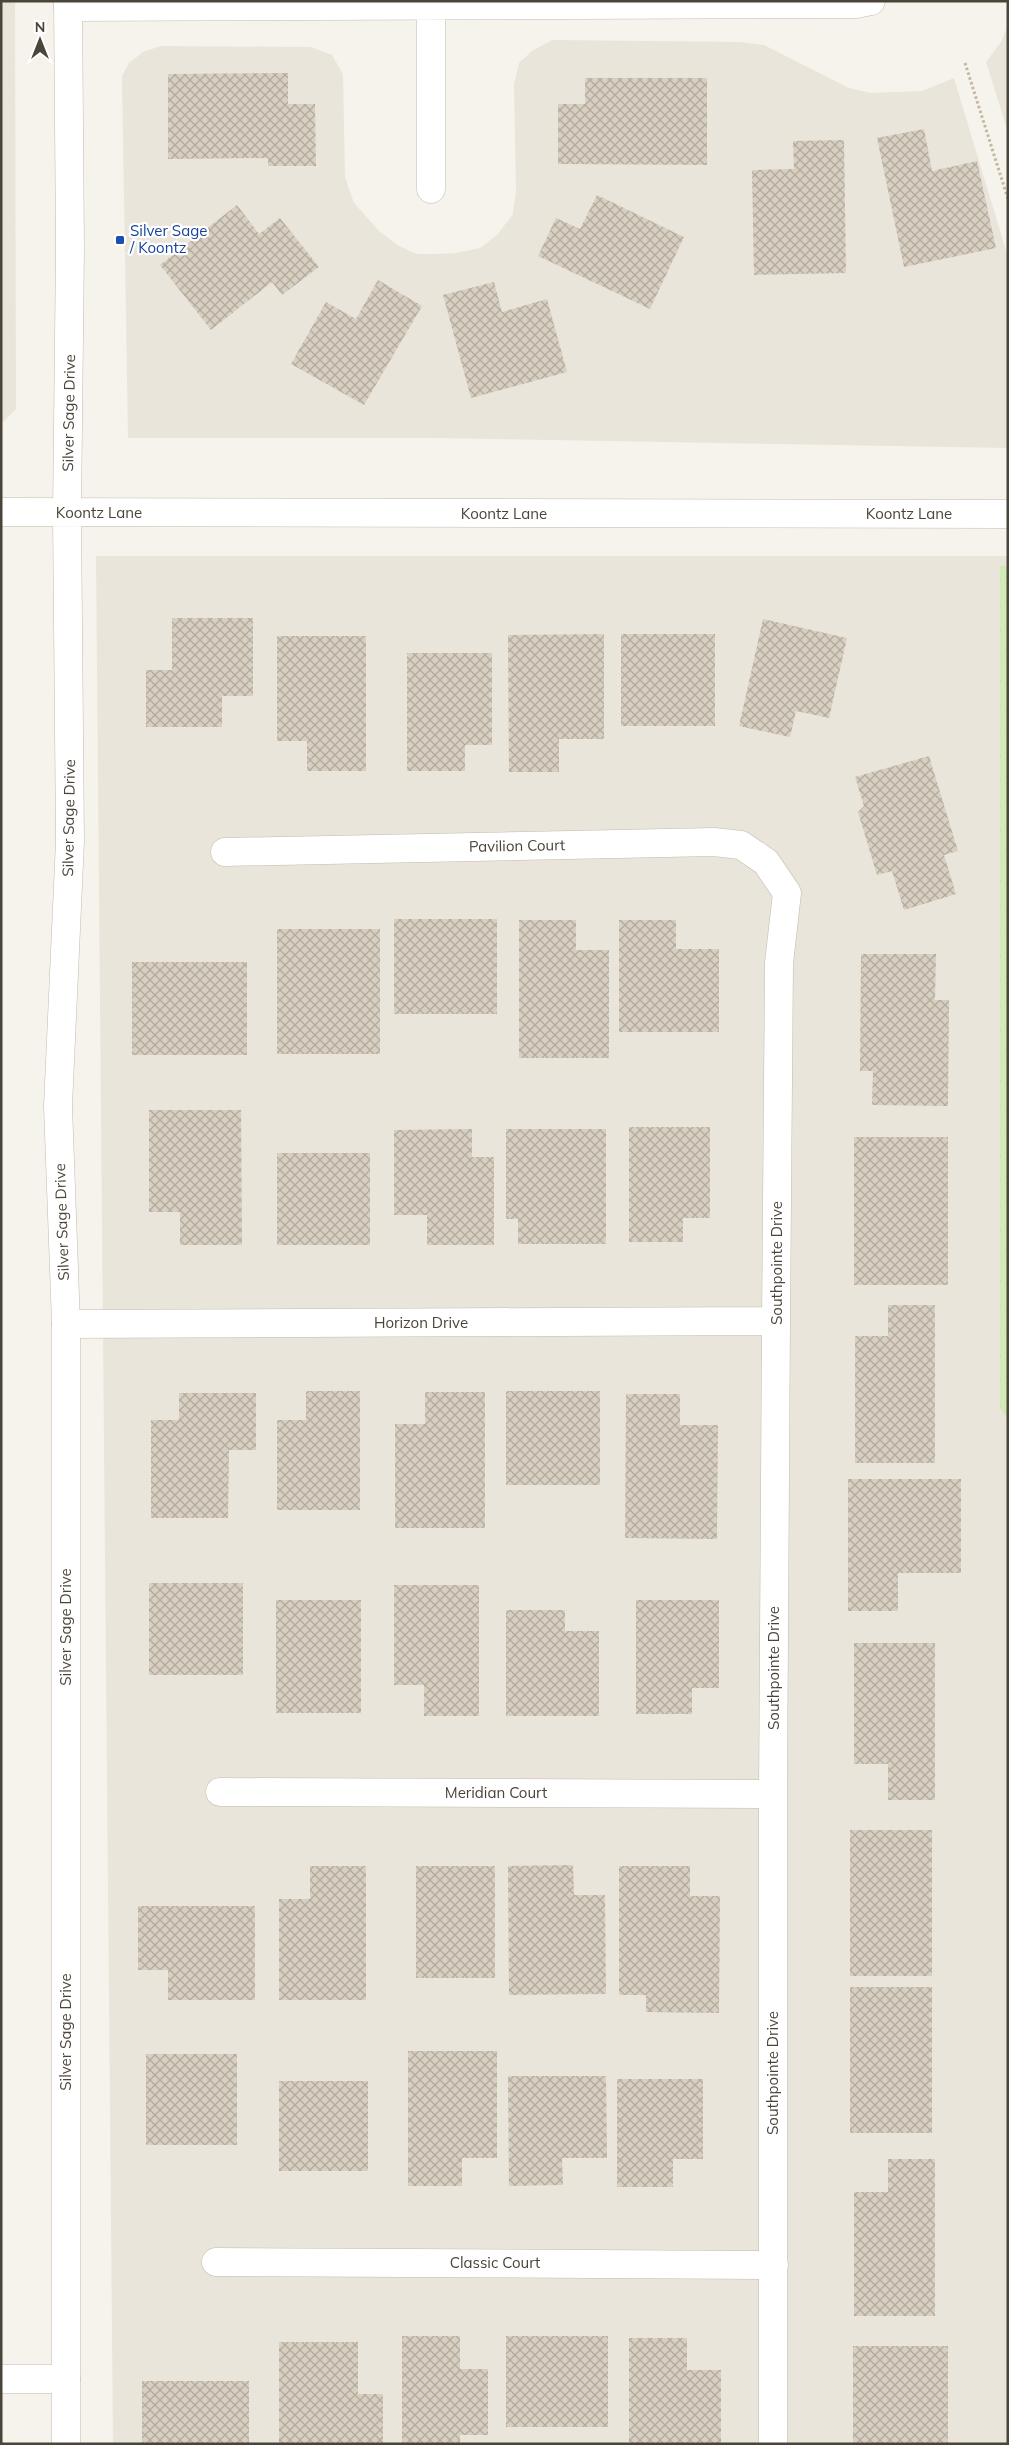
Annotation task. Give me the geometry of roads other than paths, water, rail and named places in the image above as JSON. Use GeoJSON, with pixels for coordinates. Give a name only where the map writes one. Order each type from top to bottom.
{"type":"FeatureCollection","features":[{"type":"Feature","properties":{"kind":"street"},"geometry":{"type":"LineString","coordinates":[[68,4],[432,6],[846,4],[871,1]]}},
{"type":"Feature","properties":{"kind":"street","name":"Silver Sage Drive"},"geometry":{"type":"LineString","coordinates":[[66,2444],[66,1324],[58,1106],[70,841],[67,514],[70,248],[68,4]]}},
{"type":"Feature","properties":{"kind":"street"},"geometry":{"type":"LineString","coordinates":[[432,6],[432,189]]}},
{"type":"Feature","properties":{"kind":"street","name":"Koontz Lane"},"geometry":{"type":"LineString","coordinates":[[1,512],[67,514],[1008,514]]}},
{"type":"Feature","properties":{"kind":"street","name":"Pavilion Court"},"geometry":{"type":"LineString","coordinates":[[225,852],[714,842],[741,845],[766,862],[787,893]]}},
{"type":"Feature","properties":{"kind":"street","name":"Southpointe Drive"},"geometry":{"type":"LineString","coordinates":[[773,2444],[773,1794],[779,963],[787,893]]}},
{"type":"Feature","properties":{"kind":"street","name":"Horizon Drive"},"geometry":{"type":"LineString","coordinates":[[66,1324],[776,1321]]}},
{"type":"Feature","properties":{"kind":"street","name":"Meridian Court"},"geometry":{"type":"LineString","coordinates":[[220,1792],[773,1794]]}},
{"type":"Feature","properties":{"kind":"street","name":"Classic Court"},"geometry":{"type":"LineString","coordinates":[[216,2262],[774,2265]]}},
{"type":"Feature","properties":{"kind":"street"},"geometry":{"type":"LineString","coordinates":[[1,2378],[66,2378]]}},
{"type":"Feature","properties":{"kind":"place","name":"Silver Sage / Koontz"},"geometry":{"type":"Point","coordinates":[120,240]}}]}
